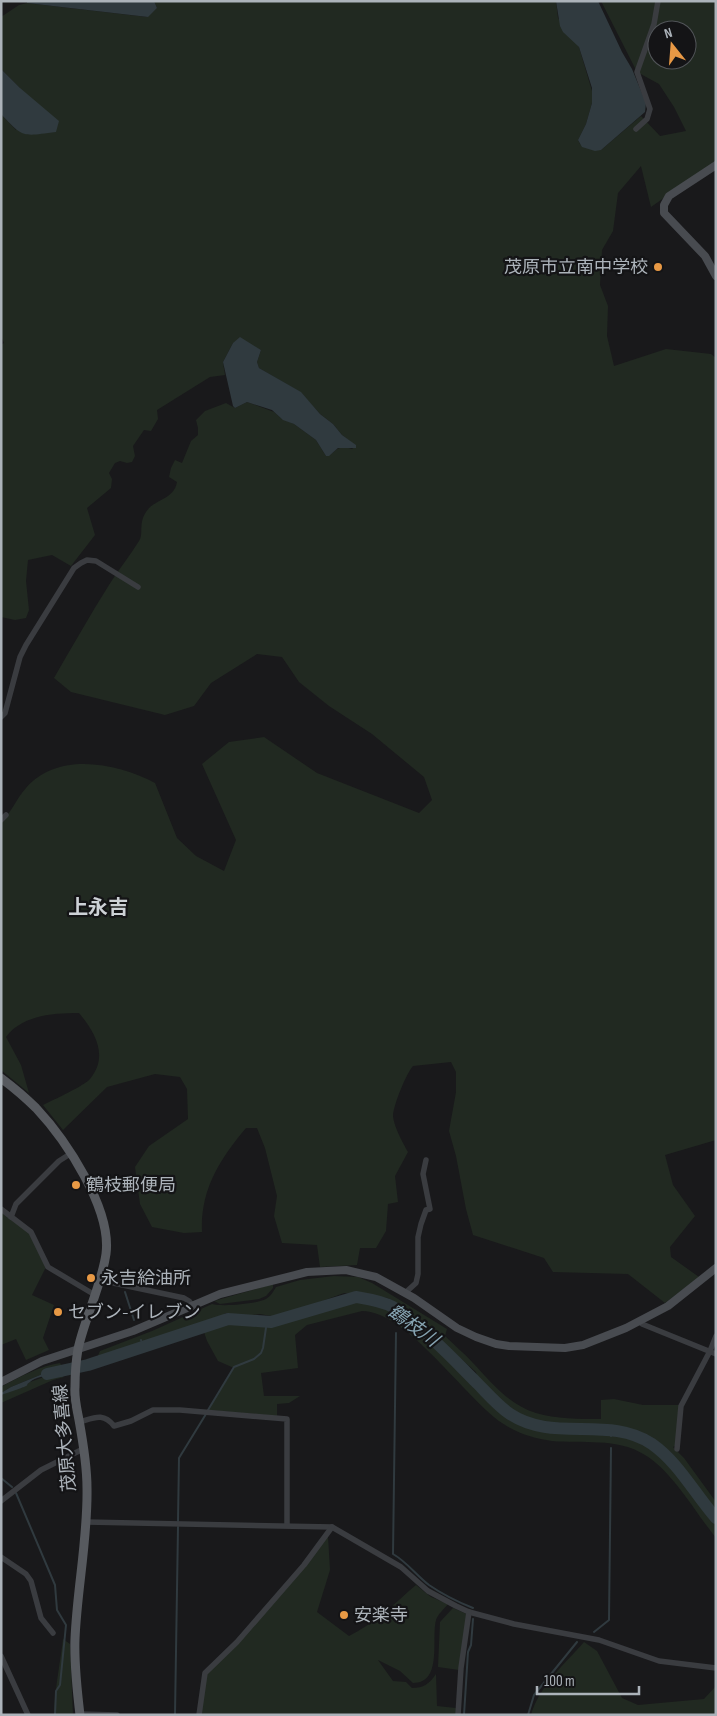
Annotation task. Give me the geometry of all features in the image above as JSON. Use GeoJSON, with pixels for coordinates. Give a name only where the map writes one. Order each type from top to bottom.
{"type":"FeatureCollection","features":[{"type":"Feature","properties":{"kind":"main road"},"geometry":{"type":"LineString","coordinates":[[716,165],[669,196],[664,205],[664,213],[705,256],[716,276]]}},
{"type":"Feature","properties":{"kind":"main road","name":"茂原大多喜線"},"geometry":{"type":"LineString","coordinates":[[1,1078],[35,1107],[57,1134],[92,1190],[107,1239],[106,1252],[99,1280],[78,1354],[74,1397],[83,1449],[87,1488],[86,1522],[75,1639],[80,1714]]}},
{"type":"Feature","properties":{"kind":"main road"},"geometry":{"type":"LineString","coordinates":[[1,1382],[42,1361],[78,1354],[220,1294],[307,1272],[346,1270],[376,1277],[476,1338],[509,1346],[565,1348],[603,1338],[640,1321],[668,1306],[716,1268]]}},
{"type":"Feature","properties":{"kind":"street"},"geometry":{"type":"LineString","coordinates":[[636,129],[648,119],[650,109],[637,72],[654,24],[658,1]]}},
{"type":"Feature","properties":{"kind":"street"},"geometry":{"type":"LineString","coordinates":[[1,717],[5,712],[20,657],[74,568],[87,560],[96,561],[138,587]]}},
{"type":"Feature","properties":{"kind":"street"},"geometry":{"type":"LineString","coordinates":[[11,1218],[16,1204],[59,1161],[70,1154]]}},
{"type":"Feature","properties":{"kind":"street"},"geometry":{"type":"LineString","coordinates":[[405,1293],[416,1283],[418,1274],[418,1237],[426,1210],[430,1209],[423,1174],[426,1160]]}},
{"type":"Feature","properties":{"kind":"street"},"geometry":{"type":"LineString","coordinates":[[1,1210],[31,1232],[48,1267],[95,1295]]}},
{"type":"Feature","properties":{"kind":"street"},"geometry":{"type":"LineString","coordinates":[[99,1280],[184,1298],[192,1305]]}},
{"type":"Feature","properties":{"kind":"street"},"geometry":{"type":"LineString","coordinates":[[640,1321],[642,1324],[713,1352]]}},
{"type":"Feature","properties":{"kind":"street"},"geometry":{"type":"LineString","coordinates":[[678,1448],[681,1406],[713,1352],[716,1336]]}},
{"type":"Feature","properties":{"kind":"street"},"geometry":{"type":"LineString","coordinates":[[79,1422],[104,1417],[114,1426],[131,1422],[153,1410],[180,1410],[287,1420],[286,1525]]}},
{"type":"Feature","properties":{"kind":"street"},"geometry":{"type":"LineString","coordinates":[[1,1501],[41,1470],[83,1449]]}},
{"type":"Feature","properties":{"kind":"street"},"geometry":{"type":"LineString","coordinates":[[86,1522],[332,1527],[401,1566],[428,1591],[469,1612],[514,1624],[598,1640],[658,1661],[716,1668]]}},
{"type":"Feature","properties":{"kind":"street"},"geometry":{"type":"LineString","coordinates":[[199,1715],[205,1672],[237,1642],[304,1565],[332,1527]]}},
{"type":"Feature","properties":{"kind":"street"},"geometry":{"type":"LineString","coordinates":[[1,1557],[26,1574],[31,1581],[41,1618],[53,1633]]}},
{"type":"Feature","properties":{"kind":"street"},"geometry":{"type":"LineString","coordinates":[[458,1715],[461,1668],[469,1612]]}},
{"type":"Feature","properties":{"kind":"street"},"geometry":{"type":"LineString","coordinates":[[1,1656],[28,1715]]}},
{"type":"Feature","properties":{"kind":"street"},"geometry":{"type":"LineString","coordinates":[[80,1714],[117,1715]]}},
{"type":"Feature","properties":{"kind":"shaded area"},"geometry":{"type":"Polygon","coordinates":[[[27,1],[154,1],[157,8],[148,17],[27,3],[27,1]]]}},
{"type":"Feature","properties":{"kind":"shaded area"},"geometry":{"type":"Polygon","coordinates":[[[154,1],[556,1],[558,18],[579,47],[592,91],[592,103],[586,124],[578,140],[580,144],[601,150],[641,116],[660,136],[686,131],[674,107],[659,84],[637,72],[601,1],[716,1],[716,161],[651,207],[641,166],[618,193],[613,231],[602,250],[600,285],[608,306],[607,336],[614,366],[666,349],[711,354],[716,358],[716,1140],[665,1155],[673,1185],[695,1216],[670,1247],[671,1257],[699,1277],[665,1303],[628,1274],[553,1272],[544,1258],[473,1235],[449,1131],[456,1092],[456,1072],[451,1062],[413,1066],[401,1089],[393,1119],[408,1152],[395,1176],[398,1202],[388,1204],[386,1231],[376,1248],[360,1248],[357,1265],[320,1267],[317,1245],[282,1243],[274,1216],[277,1196],[265,1148],[257,1128],[246,1128],[228,1151],[213,1176],[204,1202],[202,1232],[184,1233],[152,1227],[140,1204],[135,1167],[149,1146],[188,1119],[187,1089],[180,1077],[155,1074],[107,1087],[63,1130],[43,1105],[87,1082],[96,1070],[99,1062],[98,1044],[95,1036],[79,1013],[39,1017],[21,1024],[6,1037],[21,1065],[29,1093],[1,1070],[1,822],[26,788],[39,776],[54,769],[88,764],[123,770],[155,783],[177,838],[196,856],[224,871],[236,840],[202,764],[229,742],[264,737],[317,773],[419,813],[432,800],[424,777],[372,734],[329,706],[299,682],[282,657],[257,654],[211,683],[194,706],[165,715],[71,692],[54,678],[102,596],[139,541],[142,521],[146,512],[154,504],[168,496],[175,488],[177,482],[169,477],[171,468],[175,460],[182,463],[191,441],[198,435],[196,420],[205,411],[226,403],[235,408],[247,402],[274,412],[281,418],[294,424],[316,440],[326,456],[339,448],[352,449],[356,446],[320,414],[300,392],[259,368],[257,362],[261,350],[252,346],[233,343],[223,362],[225,375],[210,377],[157,410],[158,419],[151,431],[144,430],[133,446],[135,456],[132,462],[120,461],[115,463],[109,473],[112,479],[111,488],[87,508],[95,535],[71,566],[52,555],[28,560],[26,581],[29,610],[26,618],[15,620],[1,617],[1,345],[4,343],[1,336],[1,114],[16,130],[20,88],[1,69],[1,17],[19,5],[27,3],[147,17],[157,8],[154,1]]]}},
{"type":"Feature","properties":{"kind":"shaded area"},"geometry":{"type":"Polygon","coordinates":[[[556,1],[598,1],[632,69],[646,103],[645,112],[601,150],[595,151],[582,147],[578,140],[586,124],[592,103],[592,88],[579,47],[563,32],[560,26],[556,1]]]}},
{"type":"Feature","properties":{"kind":"shaded area"},"geometry":{"type":"Polygon","coordinates":[[[1,69],[59,121],[56,132],[25,134],[15,128],[1,114],[1,69]]]}},
{"type":"Feature","properties":{"kind":"shaded area"},"geometry":{"type":"Polygon","coordinates":[[[240,337],[261,350],[257,362],[259,368],[301,392],[320,414],[333,424],[342,435],[356,445],[356,448],[338,448],[329,456],[326,456],[316,440],[294,424],[283,420],[272,410],[247,402],[235,408],[223,362],[233,343],[240,337]]]}},
{"type":"Feature","properties":{"kind":"shaded area"},"geometry":{"type":"Polygon","coordinates":[[[1,1211],[29,1233],[46,1267],[32,1295],[54,1305],[43,1338],[49,1350],[26,1360],[16,1339],[1,1345],[1,1211]]]}},
{"type":"Feature","properties":{"kind":"shaded area"},"geometry":{"type":"Polygon","coordinates":[[[334,1276],[358,1277],[372,1283],[447,1329],[445,1336],[501,1392],[517,1404],[536,1413],[560,1418],[601,1419],[601,1400],[614,1399],[643,1405],[679,1405],[677,1445],[673,1447],[684,1458],[716,1502],[716,1514],[676,1460],[656,1443],[644,1436],[628,1430],[599,1426],[568,1428],[548,1426],[514,1413],[482,1385],[476,1372],[406,1309],[388,1298],[344,1293],[314,1304],[309,1308],[277,1317],[260,1314],[243,1316],[225,1313],[223,1317],[143,1345],[142,1340],[140,1341],[141,1346],[95,1362],[100,1351],[152,1331],[212,1304],[231,1305],[261,1301],[268,1298],[276,1287],[300,1280],[334,1276]]]}},
{"type":"Feature","properties":{"kind":"shaded area"},"geometry":{"type":"Polygon","coordinates":[[[273,1284],[273,1288],[266,1296],[259,1299],[220,1304],[214,1301],[273,1284]]]}},
{"type":"Feature","properties":{"kind":"shaded area"},"geometry":{"type":"Polygon","coordinates":[[[356,1299],[368,1300],[396,1311],[413,1324],[500,1408],[523,1421],[552,1430],[613,1432],[629,1435],[647,1443],[668,1458],[716,1519],[716,1538],[665,1471],[645,1455],[634,1449],[611,1443],[552,1441],[532,1437],[513,1430],[487,1411],[416,1340],[398,1325],[379,1315],[362,1311],[307,1325],[295,1335],[298,1368],[261,1373],[264,1396],[300,1396],[289,1403],[277,1404],[277,1416],[208,1410],[234,1368],[218,1361],[203,1329],[229,1321],[272,1323],[286,1321],[315,1310],[356,1299]]]}},
{"type":"Feature","properties":{"kind":"shaded area"},"geometry":{"type":"Polygon","coordinates":[[[60,1363],[62,1366],[1,1393],[1,1387],[15,1379],[37,1369],[60,1363]]]}},
{"type":"Feature","properties":{"kind":"shaded area"},"geometry":{"type":"Polygon","coordinates":[[[62,1366],[65,1371],[64,1376],[40,1377],[32,1380],[26,1386],[1,1395],[1,1393],[11,1387],[62,1366]]]}},
{"type":"Feature","properties":{"kind":"shaded area"},"geometry":{"type":"Polygon","coordinates":[[[55,1373],[64,1377],[1,1403],[3,1394],[17,1388],[22,1388],[30,1382],[55,1373]]]}},
{"type":"Feature","properties":{"kind":"shaded area"},"geometry":{"type":"Polygon","coordinates":[[[328,1536],[330,1570],[317,1612],[349,1636],[376,1619],[416,1585],[431,1597],[448,1604],[436,1620],[434,1659],[429,1676],[422,1681],[413,1683],[400,1671],[378,1660],[393,1681],[406,1682],[412,1688],[426,1685],[436,1674],[437,1706],[456,1708],[456,1715],[201,1715],[207,1672],[328,1536]]]}},
{"type":"Feature","properties":{"kind":"shaded area"},"geometry":{"type":"Polygon","coordinates":[[[453,1608],[467,1614],[459,1670],[438,1667],[440,1622],[453,1608]]]}},
{"type":"Feature","properties":{"kind":"shaded area"},"geometry":{"type":"Polygon","coordinates":[[[63,1639],[70,1644],[73,1715],[54,1715],[56,1685],[63,1639]]]}},
{"type":"Feature","properties":{"kind":"shaded area"},"geometry":{"type":"Polygon","coordinates":[[[584,1642],[597,1651],[622,1698],[638,1705],[704,1699],[716,1686],[716,1715],[531,1715],[546,1685],[584,1642]]]}},
{"type":"Feature","properties":{"kind":"waterway"},"geometry":{"type":"LineString","coordinates":[[125,1292],[134,1320]]}},
{"type":"Feature","properties":{"kind":"waterway","name":"鶴枝川"},"geometry":{"type":"LineString","coordinates":[[47,1374],[88,1365],[228,1319],[271,1322],[356,1297],[370,1299],[389,1305],[402,1313],[437,1343],[510,1414],[544,1427],[618,1431],[652,1444],[678,1469],[716,1518]]}},
{"type":"Feature","properties":{"kind":"waterway"},"geometry":{"type":"LineString","coordinates":[[208,1410],[234,1367],[254,1359],[261,1353],[267,1321]]}},
{"type":"Feature","properties":{"kind":"waterway"},"geometry":{"type":"LineString","coordinates":[[396,1333],[393,1554],[439,1592],[473,1608]]}},
{"type":"Feature","properties":{"kind":"waterway","name":"鶴枝川"},"geometry":{"type":"LineString","coordinates":[[141,1340],[143,1347]]}},
{"type":"Feature","properties":{"kind":"waterway"},"geometry":{"type":"LineString","coordinates":[[178,1521],[179,1458],[206,1414]]}},
{"type":"Feature","properties":{"kind":"waterway","name":"鶴枝川"},"geometry":{"type":"LineString","coordinates":[[611,1430],[611,1436]]}},
{"type":"Feature","properties":{"kind":"waterway"},"geometry":{"type":"LineString","coordinates":[[594,1632],[609,1620],[611,1448]]}},
{"type":"Feature","properties":{"kind":"waterway"},"geometry":{"type":"LineString","coordinates":[[1,1478],[12,1487]]}},
{"type":"Feature","properties":{"kind":"waterway"},"geometry":{"type":"LineString","coordinates":[[16,1493],[55,1585],[57,1610],[66,1625],[60,1685],[56,1691],[55,1715]]}},
{"type":"Feature","properties":{"kind":"waterway"},"geometry":{"type":"LineString","coordinates":[[175,1714],[178,1527]]}},
{"type":"Feature","properties":{"kind":"waterway"},"geometry":{"type":"LineString","coordinates":[[464,1715],[468,1652],[471,1645],[473,1619]]}},
{"type":"Feature","properties":{"kind":"waterway"},"geometry":{"type":"LineString","coordinates":[[528,1715],[534,1695],[577,1642]]}},
{"type":"Feature","properties":{"kind":"place","name":"茂原市立南中学校"},"geometry":{"type":"Point","coordinates":[658,267]}},
{"type":"Feature","properties":{"kind":"place","name":"鶴枝郵便局"},"geometry":{"type":"Point","coordinates":[76,1185]}},
{"type":"Feature","properties":{"kind":"place","name":"永吉給油所"},"geometry":{"type":"Point","coordinates":[91,1278]}},
{"type":"Feature","properties":{"kind":"place","name":"セブン-イレブン"},"geometry":{"type":"Point","coordinates":[58,1312]}},
{"type":"Feature","properties":{"kind":"place","name":"安楽寺"},"geometry":{"type":"Point","coordinates":[344,1615]}},
{"type":"Feature","properties":{"kind":"district","name":"上永吉"},"geometry":{"type":"Point","coordinates":[98,908]}}]}
